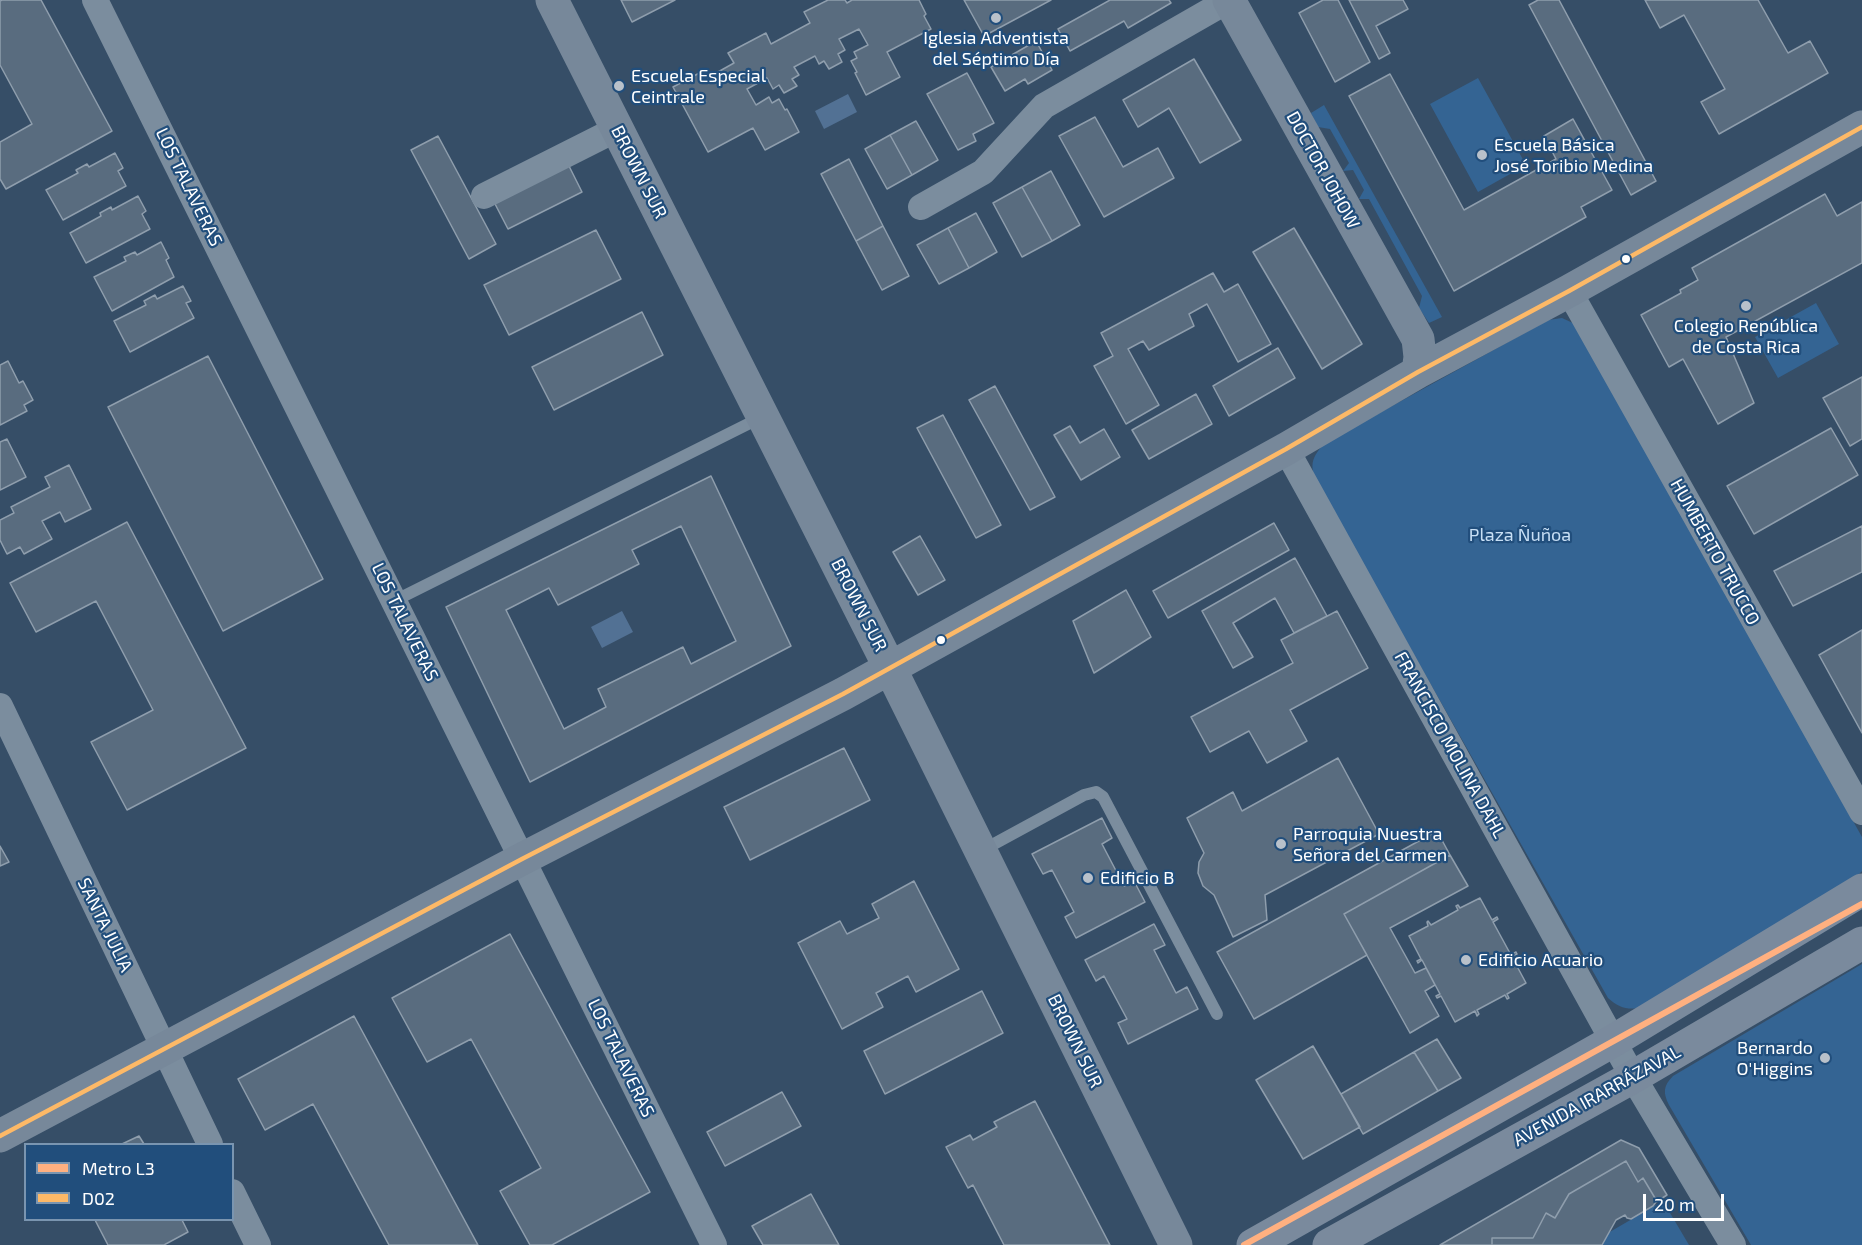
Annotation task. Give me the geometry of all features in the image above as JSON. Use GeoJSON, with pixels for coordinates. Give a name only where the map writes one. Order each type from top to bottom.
{"type":"FeatureCollection","features":[{"type":"Feature","properties":{"kind":"main road","name":"BROWN SUR"},"geometry":{"type":"LineString","coordinates":[[552,0],[890,668],[1176,1245]]}},
{"type":"Feature","properties":{"kind":"main road","name":"DOCTOR JOHOW"},"geometry":{"type":"LineString","coordinates":[[1229,0],[1418,339],[1420,357],[1418,372]]}},
{"type":"Feature","properties":{"kind":"main road"},"geometry":{"type":"LineString","coordinates":[[0,1136],[522,859],[890,668],[1286,449],[1418,372],[1569,291],[1862,127]]}},
{"type":"Feature","properties":{"kind":"main road"},"geometry":{"type":"LineString","coordinates":[[1418,339],[1433,350],[1450,356]]}},
{"type":"Feature","properties":{"kind":"main road"},"geometry":{"type":"LineString","coordinates":[[1254,1245],[1613,1041],[1862,890]]}},
{"type":"Feature","properties":{"kind":"main road","name":"AVENIDA IRARRÁZAVAL"},"geometry":{"type":"LineString","coordinates":[[1329,1245],[1633,1077],[1862,943]]}},
{"type":"Feature","properties":{"kind":"street","name":"LOS TALAVERAS"},"geometry":{"type":"LineString","coordinates":[[95,0],[714,1245]]}},
{"type":"Feature","properties":{"kind":"street"},"geometry":{"type":"LineString","coordinates":[[921,207],[984,172],[1044,106],[1229,0]]}},
{"type":"Feature","properties":{"kind":"street"},"geometry":{"type":"LineString","coordinates":[[484,196],[617,129]]}},
{"type":"Feature","properties":{"kind":"street","name":"HUMBERTO TRUCCO"},"geometry":{"type":"LineString","coordinates":[[1569,291],[1862,812]]}},
{"type":"Feature","properties":{"kind":"street","name":"FRANCISCO MOLINA DAHL"},"geometry":{"type":"LineString","coordinates":[[1286,449],[1633,1077],[1733,1245]]}},
{"type":"Feature","properties":{"kind":"street","name":"SANTA JULIA"},"geometry":{"type":"LineString","coordinates":[[0,706],[210,1143]]}},
{"type":"Feature","properties":{"kind":"street"},"geometry":{"type":"LineString","coordinates":[[234,1196],[258,1245]]}},
{"type":"Feature","properties":{"kind":"lane"},"geometry":{"type":"LineString","coordinates":[[394,601],[763,417]]}},
{"type":"Feature","properties":{"kind":"lane"},"geometry":{"type":"LineString","coordinates":[[981,851],[1084,795],[1096,792],[1103,798],[1217,1014]]}},
{"type":"Feature","properties":{"kind":"green space"},"geometry":{"type":"Polygon","coordinates":[[[1478,78],[1526,165],[1478,192],[1430,104],[1478,78]]]}},
{"type":"Feature","properties":{"kind":"green space"},"geometry":{"type":"Polygon","coordinates":[[[1324,105],[1442,317],[1429,323],[1419,308],[1422,296],[1369,199],[1359,199],[1364,190],[1353,170],[1343,171],[1349,163],[1330,129],[1318,127],[1311,113],[1324,105]]]}},
{"type":"Feature","properties":{"kind":"green space"},"geometry":{"type":"Polygon","coordinates":[[[1816,303],[1839,344],[1778,378],[1755,337],[1816,303]]]}},
{"type":"Feature","properties":{"kind":"green space","name":"Plaza Ñuñoa"},"geometry":{"type":"Polygon","coordinates":[[[1562,318],[1575,324],[1862,837],[1862,871],[1857,876],[1640,1008],[1622,1007],[1608,998],[1321,490],[1312,465],[1319,449],[1325,443],[1548,320],[1562,318]]]}},
{"type":"Feature","properties":{"kind":"green space"},"geometry":{"type":"Polygon","coordinates":[[[1862,964],[1862,1245],[1751,1245],[1669,1105],[1665,1093],[1667,1083],[1673,1076],[1862,964]]]}},
{"type":"Feature","properties":{"kind":"green space"},"geometry":{"type":"Polygon","coordinates":[[[1663,1201],[1689,1245],[1601,1245],[1608,1233],[1663,1201]]]}},
{"type":"Feature","properties":{"kind":"shaded area"},"geometry":{"type":"Polygon","coordinates":[[[848,94],[857,112],[824,129],[815,111],[848,94]]]}},
{"type":"Feature","properties":{"kind":"shaded area"},"geometry":{"type":"Polygon","coordinates":[[[622,611],[633,632],[602,648],[591,627],[622,611]]]}},
{"type":"Feature","properties":{"kind":"building"},"geometry":{"type":"Polygon","coordinates":[[[41,0],[112,131],[6,189],[0,179],[0,142],[32,124],[0,65],[0,1],[41,0]]]}},
{"type":"Feature","properties":{"kind":"building"},"geometry":{"type":"Polygon","coordinates":[[[621,0],[675,0],[632,22],[621,0]]]}},
{"type":"Feature","properties":{"kind":"building"},"geometry":{"type":"Polygon","coordinates":[[[828,0],[845,0],[847,3],[852,0],[919,0],[931,29],[887,52],[900,77],[866,95],[851,61],[857,58],[854,52],[868,45],[859,29],[839,39],[845,50],[838,54],[842,62],[829,69],[824,61],[819,64],[815,56],[794,67],[799,75],[792,79],[797,86],[784,93],[779,85],[773,89],[767,78],[747,89],[756,105],[769,97],[772,103],[779,99],[799,132],[765,150],[753,128],[708,152],[673,87],[705,70],[709,77],[734,63],[728,53],[766,33],[771,44],[810,23],[804,12],[828,0]]]}},
{"type":"Feature","properties":{"kind":"building","name":"Iglesia Adventista del Séptimo Día"},"geometry":{"type":"Polygon","coordinates":[[[964,0],[1051,0],[984,36],[964,0]]]}},
{"type":"Feature","properties":{"kind":"building"},"geometry":{"type":"Polygon","coordinates":[[[1110,0],[1169,0],[1171,3],[1128,28],[1124,21],[1070,51],[1058,29],[1110,0]]]}},
{"type":"Feature","properties":{"kind":"building"},"geometry":{"type":"Polygon","coordinates":[[[1323,0],[1338,0],[1370,62],[1335,82],[1299,13],[1323,0]]]}},
{"type":"Feature","properties":{"kind":"building"},"geometry":{"type":"Polygon","coordinates":[[[1349,0],[1403,0],[1408,9],[1376,26],[1390,53],[1379,59],[1349,0]]]}},
{"type":"Feature","properties":{"kind":"building"},"geometry":{"type":"Polygon","coordinates":[[[1538,0],[1559,0],[1656,181],[1631,195],[1529,5],[1538,0]]]}},
{"type":"Feature","properties":{"kind":"building"},"geometry":{"type":"Polygon","coordinates":[[[1645,0],[1758,0],[1788,53],[1810,41],[1828,73],[1719,134],[1701,102],[1725,89],[1684,15],[1660,28],[1645,0]]]}},
{"type":"Feature","properties":{"kind":"building"},"geometry":{"type":"Polygon","coordinates":[[[1036,41],[1052,70],[1028,84],[1025,79],[1005,91],[991,67],[1036,41]]]}},
{"type":"Feature","properties":{"kind":"building"},"geometry":{"type":"Polygon","coordinates":[[[1194,59],[1241,140],[1200,163],[1169,108],[1138,127],[1123,100],[1194,59]]]}},
{"type":"Feature","properties":{"kind":"building"},"geometry":{"type":"Polygon","coordinates":[[[967,73],[994,123],[973,134],[976,141],[958,150],[927,94],[967,73]]]}},
{"type":"Feature","properties":{"kind":"building"},"geometry":{"type":"Polygon","coordinates":[[[1390,74],[1464,210],[1556,159],[1544,136],[1573,119],[1612,190],[1581,207],[1586,217],[1454,291],[1349,96],[1390,74]]]}},
{"type":"Feature","properties":{"kind":"building"},"geometry":{"type":"Polygon","coordinates":[[[1095,117],[1123,167],[1158,148],[1174,178],[1104,217],[1059,136],[1095,117]]]}},
{"type":"Feature","properties":{"kind":"building"},"geometry":{"type":"Polygon","coordinates":[[[916,121],[938,160],[912,175],[890,135],[916,121]]]}},
{"type":"Feature","properties":{"kind":"building"},"geometry":{"type":"Polygon","coordinates":[[[890,135],[912,175],[887,189],[865,149],[890,135]]]}},
{"type":"Feature","properties":{"kind":"building"},"geometry":{"type":"Polygon","coordinates":[[[438,136],[496,244],[469,259],[411,150],[438,136]]]}},
{"type":"Feature","properties":{"kind":"building"},"geometry":{"type":"Polygon","coordinates":[[[115,153],[123,168],[118,171],[126,186],[63,220],[46,190],[78,173],[76,170],[87,164],[89,167],[115,153]]]}},
{"type":"Feature","properties":{"kind":"building"},"geometry":{"type":"Polygon","coordinates":[[[849,159],[883,226],[856,241],[821,174],[849,159]]]}},
{"type":"Feature","properties":{"kind":"building"},"geometry":{"type":"Polygon","coordinates":[[[568,164],[582,192],[508,229],[494,202],[568,164]]]}},
{"type":"Feature","properties":{"kind":"building"},"geometry":{"type":"Polygon","coordinates":[[[1051,171],[1080,225],[1052,241],[1022,187],[1051,171]]]}},
{"type":"Feature","properties":{"kind":"building"},"geometry":{"type":"Polygon","coordinates":[[[1022,187],[1052,241],[1022,257],[993,203],[1022,187]]]}},
{"type":"Feature","properties":{"kind":"building"},"geometry":{"type":"Polygon","coordinates":[[[1825,194],[1837,216],[1862,202],[1862,263],[1726,337],[1754,403],[1718,424],[1683,359],[1669,367],[1641,315],[1681,293],[1680,290],[1698,280],[1692,268],[1825,194]]]}},
{"type":"Feature","properties":{"kind":"building"},"geometry":{"type":"Polygon","coordinates":[[[138,196],[146,211],[142,214],[150,229],[86,263],[70,233],[101,216],[100,213],[111,207],[112,210],[138,196]]]}},
{"type":"Feature","properties":{"kind":"building"},"geometry":{"type":"Polygon","coordinates":[[[976,213],[997,252],[969,268],[948,228],[976,213]]]}},
{"type":"Feature","properties":{"kind":"building"},"geometry":{"type":"Polygon","coordinates":[[[883,226],[909,276],[882,290],[856,241],[883,226]]]}},
{"type":"Feature","properties":{"kind":"building"},"geometry":{"type":"Polygon","coordinates":[[[948,228],[969,268],[939,284],[917,245],[948,228]]]}},
{"type":"Feature","properties":{"kind":"building"},"geometry":{"type":"Polygon","coordinates":[[[1294,228],[1362,344],[1322,369],[1253,252],[1294,228]]]}},
{"type":"Feature","properties":{"kind":"building"},"geometry":{"type":"Polygon","coordinates":[[[596,230],[621,279],[509,335],[484,285],[596,230]]]}},
{"type":"Feature","properties":{"kind":"building"},"geometry":{"type":"Polygon","coordinates":[[[161,242],[169,258],[166,260],[174,277],[112,311],[94,277],[126,261],[124,257],[135,252],[137,255],[161,242]]]}},
{"type":"Feature","properties":{"kind":"building"},"geometry":{"type":"Polygon","coordinates":[[[1213,273],[1224,292],[1238,284],[1271,344],[1238,362],[1207,304],[1189,314],[1194,326],[1149,350],[1143,341],[1128,349],[1159,405],[1126,424],[1094,366],[1113,356],[1101,333],[1213,273]]]}},
{"type":"Feature","properties":{"kind":"building"},"geometry":{"type":"Polygon","coordinates":[[[183,286],[191,301],[186,303],[194,318],[130,352],[114,321],[146,305],[144,301],[155,295],[157,299],[183,286]]]}},
{"type":"Feature","properties":{"kind":"building"},"geometry":{"type":"Polygon","coordinates":[[[642,312],[663,355],[554,410],[532,367],[642,312]]]}},
{"type":"Feature","properties":{"kind":"building"},"geometry":{"type":"Polygon","coordinates":[[[1278,348],[1295,378],[1229,416],[1213,386],[1278,348]]]}},
{"type":"Feature","properties":{"kind":"building"},"geometry":{"type":"Polygon","coordinates":[[[208,356],[323,579],[223,631],[108,407],[208,356]]]}},
{"type":"Feature","properties":{"kind":"building"},"geometry":{"type":"Polygon","coordinates":[[[8,361],[19,383],[23,381],[33,400],[24,405],[27,411],[0,425],[0,365],[8,361]]]}},
{"type":"Feature","properties":{"kind":"building"},"geometry":{"type":"Polygon","coordinates":[[[1862,377],[1862,439],[1850,446],[1823,398],[1862,377]]]}},
{"type":"Feature","properties":{"kind":"building"},"geometry":{"type":"Polygon","coordinates":[[[995,386],[1055,497],[1030,510],[969,400],[995,386]]]}},
{"type":"Feature","properties":{"kind":"building"},"geometry":{"type":"Polygon","coordinates":[[[1196,394],[1212,424],[1149,459],[1132,430],[1196,394]]]}},
{"type":"Feature","properties":{"kind":"building"},"geometry":{"type":"Polygon","coordinates":[[[943,415],[1001,525],[976,538],[917,428],[943,415]]]}},
{"type":"Feature","properties":{"kind":"building"},"geometry":{"type":"Polygon","coordinates":[[[1070,426],[1080,443],[1104,429],[1120,457],[1081,480],[1054,435],[1070,426]]]}},
{"type":"Feature","properties":{"kind":"building"},"geometry":{"type":"Polygon","coordinates":[[[1831,428],[1858,475],[1754,534],[1727,486],[1831,428]]]}},
{"type":"Feature","properties":{"kind":"building"},"geometry":{"type":"Polygon","coordinates":[[[7,439],[26,477],[0,490],[0,442],[7,439]]]}},
{"type":"Feature","properties":{"kind":"building"},"geometry":{"type":"Polygon","coordinates":[[[69,465],[91,509],[65,522],[60,512],[42,521],[52,539],[24,554],[20,547],[7,554],[0,540],[0,520],[14,513],[11,507],[50,487],[45,477],[69,465]]]}},
{"type":"Feature","properties":{"kind":"building"},"geometry":{"type":"Polygon","coordinates":[[[711,476],[791,646],[530,782],[446,607],[711,476]],[[681,526],[632,550],[639,564],[558,605],[549,588],[506,610],[564,729],[606,707],[598,689],[683,647],[691,664],[736,641],[681,526]]]}},
{"type":"Feature","properties":{"kind":"building"},"geometry":{"type":"Polygon","coordinates":[[[127,522],[246,748],[127,810],[91,742],[153,710],[96,601],[36,632],[10,583],[127,522]]]}},
{"type":"Feature","properties":{"kind":"building"},"geometry":{"type":"Polygon","coordinates":[[[1274,523],[1289,550],[1168,618],[1153,591],[1274,523]]]}},
{"type":"Feature","properties":{"kind":"building"},"geometry":{"type":"Polygon","coordinates":[[[1862,526],[1862,572],[1793,606],[1774,571],[1862,526]]]}},
{"type":"Feature","properties":{"kind":"building"},"geometry":{"type":"Polygon","coordinates":[[[920,536],[945,580],[918,595],[893,552],[920,536]]]}},
{"type":"Feature","properties":{"kind":"building"},"geometry":{"type":"Polygon","coordinates":[[[1295,558],[1327,616],[1294,633],[1275,598],[1233,623],[1253,657],[1233,668],[1202,611],[1295,558]]]}},
{"type":"Feature","properties":{"kind":"building"},"geometry":{"type":"Polygon","coordinates":[[[1126,590],[1151,637],[1094,673],[1073,621],[1126,590]]]}},
{"type":"Feature","properties":{"kind":"building"},"geometry":{"type":"Polygon","coordinates":[[[1337,611],[1368,668],[1290,710],[1307,741],[1267,763],[1249,731],[1210,752],[1191,717],[1293,663],[1281,640],[1337,611]]]}},
{"type":"Feature","properties":{"kind":"building"},"geometry":{"type":"Polygon","coordinates":[[[1862,630],[1862,733],[1819,655],[1862,630]]]}},
{"type":"Feature","properties":{"kind":"building"},"geometry":{"type":"Polygon","coordinates":[[[844,748],[870,800],[750,860],[724,807],[844,748]]]}},
{"type":"Feature","properties":{"kind":"building","name":"Parroquia Nuestra Señora del Carmen"},"geometry":{"type":"Polygon","coordinates":[[[1338,758],[1379,834],[1265,895],[1267,920],[1233,937],[1214,895],[1203,886],[1198,873],[1199,862],[1204,853],[1187,818],[1233,792],[1242,811],[1338,758]]]}},
{"type":"Feature","properties":{"kind":"building","name":"Edificio B"},"geometry":{"type":"Polygon","coordinates":[[[1102,818],[1112,838],[1102,844],[1124,886],[1134,881],[1145,902],[1076,938],[1065,917],[1074,912],[1052,870],[1043,874],[1032,854],[1102,818]]]}},
{"type":"Feature","properties":{"kind":"building"},"geometry":{"type":"Polygon","coordinates":[[[1437,831],[1450,855],[1344,914],[1367,955],[1254,1019],[1217,952],[1437,831]]]}},
{"type":"Feature","properties":{"kind":"building"},"geometry":{"type":"Polygon","coordinates":[[[0,846],[9,862],[0,866],[0,846]]]}},
{"type":"Feature","properties":{"kind":"building"},"geometry":{"type":"Polygon","coordinates":[[[1450,855],[1468,886],[1390,928],[1415,973],[1426,968],[1435,985],[1425,991],[1439,1016],[1410,1033],[1344,914],[1450,855]]]}},
{"type":"Feature","properties":{"kind":"building"},"geometry":{"type":"Polygon","coordinates":[[[914,881],[959,969],[916,992],[908,976],[876,993],[883,1007],[842,1029],[798,943],[840,921],[847,934],[879,918],[872,904],[914,881]]]}},
{"type":"Feature","properties":{"kind":"building","name":"Edificio Acuario"},"geometry":{"type":"Polygon","coordinates":[[[1480,898],[1492,920],[1497,917],[1498,919],[1493,922],[1511,955],[1516,952],[1517,954],[1512,957],[1526,983],[1507,994],[1509,998],[1507,999],[1505,995],[1477,1010],[1479,1014],[1477,1016],[1475,1011],[1455,1022],[1441,996],[1437,998],[1436,996],[1440,994],[1422,960],[1418,963],[1417,961],[1421,959],[1409,936],[1428,926],[1428,921],[1431,925],[1458,910],[1456,906],[1460,908],[1480,898]]]}},
{"type":"Feature","properties":{"kind":"building"},"geometry":{"type":"Polygon","coordinates":[[[1154,924],[1165,945],[1154,950],[1176,993],[1187,987],[1198,1009],[1128,1044],[1118,1023],[1127,1019],[1104,976],[1096,981],[1085,960],[1154,924]]]}},
{"type":"Feature","properties":{"kind":"building"},"geometry":{"type":"Polygon","coordinates":[[[510,934],[650,1192],[552,1245],[530,1245],[500,1191],[541,1168],[471,1039],[427,1062],[392,998],[510,934]]]}},
{"type":"Feature","properties":{"kind":"building"},"geometry":{"type":"Polygon","coordinates":[[[982,991],[1003,1033],[885,1094],[864,1051],[982,991]]]}},
{"type":"Feature","properties":{"kind":"building"},"geometry":{"type":"Polygon","coordinates":[[[354,1016],[478,1245],[389,1245],[313,1104],[265,1130],[238,1079],[354,1016]]]}},
{"type":"Feature","properties":{"kind":"building"},"geometry":{"type":"Polygon","coordinates":[[[1437,1039],[1461,1078],[1438,1091],[1414,1052],[1437,1039]]]}},
{"type":"Feature","properties":{"kind":"building"},"geometry":{"type":"Polygon","coordinates":[[[1313,1046],[1360,1127],[1303,1159],[1256,1080],[1313,1046]]]}},
{"type":"Feature","properties":{"kind":"building"},"geometry":{"type":"Polygon","coordinates":[[[1414,1052],[1438,1091],[1363,1134],[1341,1094],[1414,1052]]]}},
{"type":"Feature","properties":{"kind":"building"},"geometry":{"type":"Polygon","coordinates":[[[782,1092],[801,1126],[725,1166],[707,1132],[782,1092]]]}},
{"type":"Feature","properties":{"kind":"building"},"geometry":{"type":"Polygon","coordinates":[[[1035,1101],[1110,1245],[1004,1245],[973,1185],[968,1188],[946,1147],[970,1135],[973,1140],[997,1127],[994,1122],[1035,1101]]]}},
{"type":"Feature","properties":{"kind":"building"},"geometry":{"type":"Polygon","coordinates":[[[139,1136],[143,1143],[124,1143],[139,1136]]]}},
{"type":"Feature","properties":{"kind":"building"},"geometry":{"type":"Polygon","coordinates":[[[1621,1140],[1639,1148],[1667,1195],[1656,1202],[1643,1178],[1638,1182],[1626,1161],[1569,1194],[1555,1218],[1546,1213],[1533,1238],[1492,1238],[1492,1245],[1440,1245],[1621,1140]]]}},
{"type":"Feature","properties":{"kind":"building"},"geometry":{"type":"Polygon","coordinates":[[[1626,1161],[1638,1182],[1643,1178],[1656,1202],[1631,1219],[1625,1215],[1616,1220],[1602,1245],[1492,1245],[1492,1238],[1533,1238],[1546,1213],[1555,1218],[1569,1194],[1626,1161]]]}},
{"type":"Feature","properties":{"kind":"building"},"geometry":{"type":"Polygon","coordinates":[[[811,1194],[839,1245],[763,1245],[752,1226],[811,1194]]]}},
{"type":"Feature","properties":{"kind":"building"},"geometry":{"type":"Polygon","coordinates":[[[96,1221],[182,1221],[188,1232],[164,1245],[108,1245],[96,1221]]]}},
{"type":"Feature","properties":{"kind":"metro line","name":"L3"},"geometry":{"type":"LineString","coordinates":[[1244,1245],[1862,904]]}},
{"type":"Feature","properties":{"kind":"transit line","name":"D02"},"geometry":{"type":"LineString","coordinates":[[0,1136],[522,859],[843,694],[1862,127]]}},
{"type":"Feature","properties":{"kind":"place","name":"Iglesia Adventista del Séptimo Día"},"geometry":{"type":"Point","coordinates":[996,18]}},
{"type":"Feature","properties":{"kind":"place","name":"Escuela Especial Ceintrale"},"geometry":{"type":"Point","coordinates":[619,86]}},
{"type":"Feature","properties":{"kind":"place","name":"Escuela Básica José Toribio Medina"},"geometry":{"type":"Point","coordinates":[1482,155]}},
{"type":"Feature","properties":{"kind":"place","name":"Colegio República de Costa Rica"},"geometry":{"type":"Point","coordinates":[1746,306]}},
{"type":"Feature","properties":{"kind":"place","name":"Parroquia Nuestra Señora del Carmen"},"geometry":{"type":"Point","coordinates":[1281,844]}},
{"type":"Feature","properties":{"kind":"place","name":"Edificio B"},"geometry":{"type":"Point","coordinates":[1088,878]}},
{"type":"Feature","properties":{"kind":"place","name":"Edificio Acuario"},"geometry":{"type":"Point","coordinates":[1466,960]}},
{"type":"Feature","properties":{"kind":"place","name":"Bernardo O'Higgins"},"geometry":{"type":"Point","coordinates":[1825,1058]}}]}
